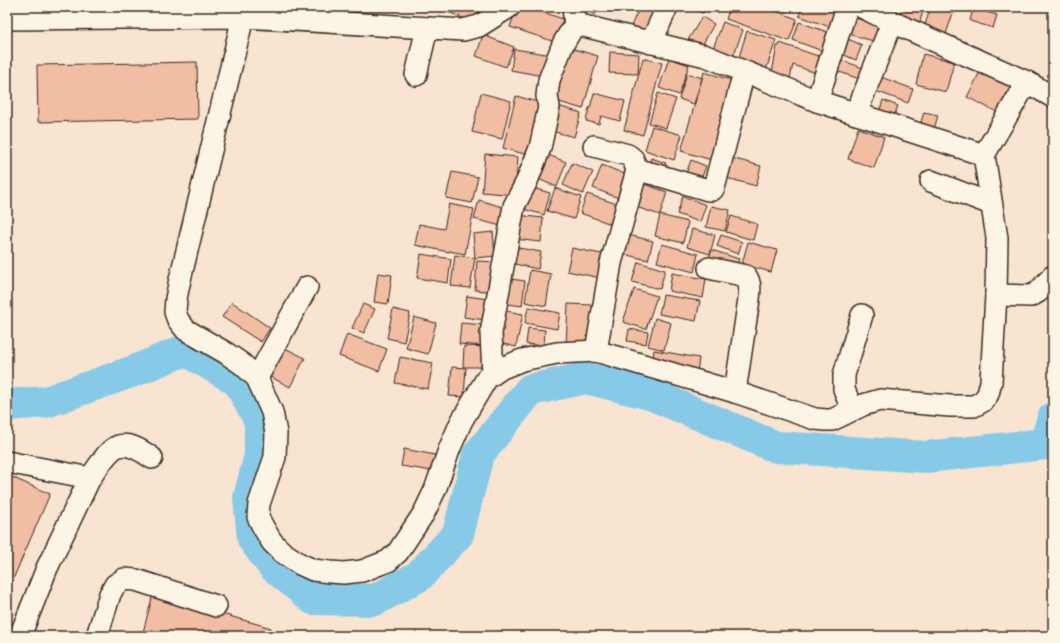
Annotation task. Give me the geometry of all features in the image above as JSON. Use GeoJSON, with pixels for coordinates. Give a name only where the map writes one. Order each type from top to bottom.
{"type":"FeatureCollection","features":[{"type":"Feature","properties":{"kind":"street"},"geometry":{"type":"LineString","coordinates":[[7,19],[243,17],[294,14],[427,28],[463,30],[478,26],[509,7]]}},
{"type":"Feature","properties":{"kind":"street"},"geometry":{"type":"LineString","coordinates":[[652,43],[667,7]]}},
{"type":"Feature","properties":{"kind":"street"},"geometry":{"type":"LineString","coordinates":[[817,101],[847,7]]}},
{"type":"Feature","properties":{"kind":"street"},"geometry":{"type":"LineString","coordinates":[[862,7],[892,22],[1027,82],[1053,97]]}},
{"type":"Feature","properties":{"kind":"street"},"geometry":{"type":"LineString","coordinates":[[243,17],[179,284],[175,312],[178,320],[186,330],[242,364],[257,378],[272,412],[276,433],[275,457],[259,504],[258,517],[272,542],[282,552],[300,564],[313,570],[330,572],[362,571],[388,562],[398,552],[424,513],[435,490],[449,450],[461,422],[487,378],[502,368],[522,360],[557,353],[596,351],[735,392],[815,419],[826,420],[832,420],[863,405],[880,400],[950,406],[974,406],[983,401],[988,394],[991,382],[996,295],[997,238],[984,155],[1027,82]]}},
{"type":"Feature","properties":{"kind":"street"},"geometry":{"type":"LineString","coordinates":[[574,17],[580,25],[706,56],[817,101],[984,155]]}},
{"type":"Feature","properties":{"kind":"street"},"geometry":{"type":"LineString","coordinates":[[493,374],[491,333],[514,206],[527,181],[540,148],[549,107],[547,96],[550,80],[563,44],[572,30],[574,17]]}},
{"type":"Feature","properties":{"kind":"street"},"geometry":{"type":"LineString","coordinates":[[856,114],[892,22]]}},
{"type":"Feature","properties":{"kind":"street"},"geometry":{"type":"LineString","coordinates":[[416,75],[427,28]]}},
{"type":"Feature","properties":{"kind":"street"},"geometry":{"type":"LineString","coordinates":[[637,170],[708,190],[713,189],[744,72]]}},
{"type":"Feature","properties":{"kind":"street"},"geometry":{"type":"LineString","coordinates":[[594,146],[628,155],[634,159],[637,170],[611,263],[596,351]]}},
{"type":"Feature","properties":{"kind":"street"},"geometry":{"type":"LineString","coordinates":[[932,181],[991,204]]}},
{"type":"Feature","properties":{"kind":"street"},"geometry":{"type":"LineString","coordinates":[[709,268],[746,276],[750,286],[750,299],[735,392]]}},
{"type":"Feature","properties":{"kind":"street"},"geometry":{"type":"LineString","coordinates":[[996,295],[1031,296],[1038,292],[1053,276]]}},
{"type":"Feature","properties":{"kind":"street"},"geometry":{"type":"LineString","coordinates":[[257,378],[307,287]]}},
{"type":"Feature","properties":{"kind":"street"},"geometry":{"type":"LineString","coordinates":[[852,410],[844,389],[844,375],[862,315]]}},
{"type":"Feature","properties":{"kind":"street"},"geometry":{"type":"LineString","coordinates":[[20,636],[47,568],[90,478],[108,453],[113,448],[124,444],[139,450],[152,458]]}},
{"type":"Feature","properties":{"kind":"street"},"geometry":{"type":"LineString","coordinates":[[7,462],[90,478]]}},
{"type":"Feature","properties":{"kind":"street"},"geometry":{"type":"LineString","coordinates":[[97,636],[110,594],[115,585],[124,579],[136,580],[216,606]]}},
{"type":"Feature","properties":{"kind":"building"},"geometry":{"type":"Polygon","coordinates":[[[444,7],[482,7],[476,23],[443,10],[444,7]]]}},
{"type":"Feature","properties":{"kind":"building"},"geometry":{"type":"Polygon","coordinates":[[[517,7],[528,7],[563,19],[555,42],[510,27],[517,7]]]}},
{"type":"Feature","properties":{"kind":"building"},"geometry":{"type":"Polygon","coordinates":[[[598,7],[595,15],[581,8],[598,7]]]}},
{"type":"Feature","properties":{"kind":"building"},"geometry":{"type":"Polygon","coordinates":[[[637,7],[660,7],[649,33],[631,26],[639,8],[637,7]]]}},
{"type":"Feature","properties":{"kind":"building"},"geometry":{"type":"Polygon","coordinates":[[[688,7],[706,7],[703,13],[688,7]]]}},
{"type":"Feature","properties":{"kind":"building"},"geometry":{"type":"Polygon","coordinates":[[[730,7],[765,7],[797,19],[789,41],[726,19],[730,7]]]}},
{"type":"Feature","properties":{"kind":"building"},"geometry":{"type":"Polygon","coordinates":[[[776,7],[788,7],[786,12],[776,7]]]}},
{"type":"Feature","properties":{"kind":"building"},"geometry":{"type":"Polygon","coordinates":[[[802,7],[836,7],[833,28],[799,16],[802,7]]]}},
{"type":"Feature","properties":{"kind":"building"},"geometry":{"type":"Polygon","coordinates":[[[902,7],[924,7],[918,29],[897,23],[902,7]]]}},
{"type":"Feature","properties":{"kind":"building"},"geometry":{"type":"Polygon","coordinates":[[[931,7],[937,7],[953,13],[944,40],[922,33],[931,7]]]}},
{"type":"Feature","properties":{"kind":"building"},"geometry":{"type":"Polygon","coordinates":[[[973,8],[997,15],[993,28],[970,21],[973,8]]]}},
{"type":"Feature","properties":{"kind":"building"},"geometry":{"type":"Polygon","coordinates":[[[848,16],[886,27],[881,43],[844,33],[848,16]]]}},
{"type":"Feature","properties":{"kind":"building"},"geometry":{"type":"Polygon","coordinates":[[[702,17],[714,24],[700,49],[688,40],[702,17]]]}},
{"type":"Feature","properties":{"kind":"building"},"geometry":{"type":"Polygon","coordinates":[[[723,22],[743,30],[731,62],[711,54],[723,22]]]}},
{"type":"Feature","properties":{"kind":"building"},"geometry":{"type":"Polygon","coordinates":[[[799,22],[836,35],[830,54],[793,40],[799,22]]]}},
{"type":"Feature","properties":{"kind":"building"},"geometry":{"type":"Polygon","coordinates":[[[747,31],[776,40],[766,70],[738,60],[747,31]]]}},
{"type":"Feature","properties":{"kind":"building"},"geometry":{"type":"Polygon","coordinates":[[[483,35],[514,47],[506,67],[476,56],[483,35]]]}},
{"type":"Feature","properties":{"kind":"building"},"geometry":{"type":"Polygon","coordinates":[[[843,37],[862,45],[856,60],[837,52],[843,37]]]}},
{"type":"Feature","properties":{"kind":"building"},"geometry":{"type":"Polygon","coordinates":[[[780,43],[827,59],[822,75],[793,65],[789,82],[771,78],[777,46],[779,46],[780,43]]]}},
{"type":"Feature","properties":{"kind":"building"},"geometry":{"type":"Polygon","coordinates":[[[564,46],[598,56],[583,109],[549,99],[564,46]]]}},
{"type":"Feature","properties":{"kind":"building"},"geometry":{"type":"Polygon","coordinates":[[[514,49],[552,55],[548,77],[511,70],[514,49]]]}},
{"type":"Feature","properties":{"kind":"building"},"geometry":{"type":"Polygon","coordinates":[[[610,52],[639,54],[638,74],[609,73],[610,52]]]}},
{"type":"Feature","properties":{"kind":"building"},"geometry":{"type":"Polygon","coordinates":[[[923,54],[954,62],[946,92],[916,84],[923,54]]]}},
{"type":"Feature","properties":{"kind":"building"},"geometry":{"type":"Polygon","coordinates":[[[643,58],[662,63],[643,135],[624,130],[643,58]]]}},
{"type":"Feature","properties":{"kind":"building"},"geometry":{"type":"Polygon","coordinates":[[[669,58],[689,65],[679,95],[659,88],[669,58]]]}},
{"type":"Feature","properties":{"kind":"building"},"geometry":{"type":"Polygon","coordinates":[[[835,58],[869,70],[865,81],[831,69],[835,58]]]}},
{"type":"Feature","properties":{"kind":"building"},"geometry":{"type":"Polygon","coordinates":[[[197,62],[198,119],[38,122],[37,65],[197,62]]]}},
{"type":"Feature","properties":{"kind":"building"},"geometry":{"type":"Polygon","coordinates":[[[981,70],[1011,85],[997,112],[967,97],[981,70]]]}},
{"type":"Feature","properties":{"kind":"building"},"geometry":{"type":"Polygon","coordinates":[[[704,72],[739,82],[715,161],[681,151],[704,72]]]}},
{"type":"Feature","properties":{"kind":"building"},"geometry":{"type":"Polygon","coordinates":[[[687,73],[702,78],[694,104],[679,99],[687,73]]]}},
{"type":"Feature","properties":{"kind":"building"},"geometry":{"type":"Polygon","coordinates":[[[878,76],[913,89],[908,103],[873,90],[878,76]]]}},
{"type":"Feature","properties":{"kind":"building"},"geometry":{"type":"Polygon","coordinates":[[[481,93],[511,101],[502,139],[472,132],[481,93]]]}},
{"type":"Feature","properties":{"kind":"building"},"geometry":{"type":"Polygon","coordinates":[[[594,93],[625,101],[620,121],[601,116],[599,124],[586,121],[594,93]]]}},
{"type":"Feature","properties":{"kind":"building"},"geometry":{"type":"Polygon","coordinates":[[[658,93],[676,99],[666,128],[649,123],[658,93]]]}},
{"type":"Feature","properties":{"kind":"building"},"geometry":{"type":"Polygon","coordinates":[[[516,96],[548,105],[535,157],[503,148],[516,96]]]}},
{"type":"Feature","properties":{"kind":"building"},"geometry":{"type":"Polygon","coordinates":[[[883,100],[898,106],[894,116],[880,110],[883,100]]]}},
{"type":"Feature","properties":{"kind":"building"},"geometry":{"type":"Polygon","coordinates":[[[552,104],[581,113],[574,137],[544,129],[552,104]]]}},
{"type":"Feature","properties":{"kind":"building"},"geometry":{"type":"Polygon","coordinates":[[[924,112],[938,115],[933,133],[919,129],[924,112]]]}},
{"type":"Feature","properties":{"kind":"building"},"geometry":{"type":"Polygon","coordinates":[[[652,126],[682,135],[674,160],[645,150],[652,126]]]}},
{"type":"Feature","properties":{"kind":"building"},"geometry":{"type":"Polygon","coordinates":[[[858,128],[884,137],[874,168],[848,159],[858,128]]]}},
{"type":"Feature","properties":{"kind":"building"},"geometry":{"type":"Polygon","coordinates":[[[541,152],[566,162],[557,187],[531,176],[541,152]]]}},
{"type":"Feature","properties":{"kind":"building"},"geometry":{"type":"Polygon","coordinates":[[[485,154],[518,157],[515,195],[482,192],[485,154]]]}},
{"type":"Feature","properties":{"kind":"building"},"geometry":{"type":"Polygon","coordinates":[[[724,156],[761,166],[756,186],[719,176],[724,156]]]}},
{"type":"Feature","properties":{"kind":"building"},"geometry":{"type":"Polygon","coordinates":[[[651,158],[666,163],[662,173],[648,168],[651,158]]]}},
{"type":"Feature","properties":{"kind":"building"},"geometry":{"type":"Polygon","coordinates":[[[691,160],[706,166],[700,182],[685,176],[691,160]]]}},
{"type":"Feature","properties":{"kind":"building"},"geometry":{"type":"Polygon","coordinates":[[[572,163],[593,172],[583,194],[563,185],[572,163]]]}},
{"type":"Feature","properties":{"kind":"building"},"geometry":{"type":"Polygon","coordinates":[[[602,165],[630,176],[621,199],[593,188],[602,165]]]}},
{"type":"Feature","properties":{"kind":"building"},"geometry":{"type":"Polygon","coordinates":[[[452,172],[478,177],[472,203],[446,198],[452,172]]]}},
{"type":"Feature","properties":{"kind":"building"},"geometry":{"type":"Polygon","coordinates":[[[638,182],[667,192],[660,215],[630,205],[638,182]]]}},
{"type":"Feature","properties":{"kind":"building"},"geometry":{"type":"Polygon","coordinates":[[[526,186],[550,193],[544,215],[520,208],[526,186]]]}},
{"type":"Feature","properties":{"kind":"building"},"geometry":{"type":"Polygon","coordinates":[[[555,188],[581,197],[574,219],[547,211],[555,188]]]}},
{"type":"Feature","properties":{"kind":"building"},"geometry":{"type":"Polygon","coordinates":[[[587,194],[620,205],[614,225],[580,213],[587,194]]]}},
{"type":"Feature","properties":{"kind":"building"},"geometry":{"type":"Polygon","coordinates":[[[683,196],[706,205],[700,222],[677,214],[683,196]]]}},
{"type":"Feature","properties":{"kind":"building"},"geometry":{"type":"Polygon","coordinates":[[[479,200],[506,208],[501,226],[474,219],[479,200]]]}},
{"type":"Feature","properties":{"kind":"building"},"geometry":{"type":"Polygon","coordinates":[[[449,204],[474,209],[465,254],[415,245],[419,224],[444,229],[449,204]]]}},
{"type":"Feature","properties":{"kind":"building"},"geometry":{"type":"Polygon","coordinates":[[[711,206],[730,210],[725,231],[706,227],[711,206]]]}},
{"type":"Feature","properties":{"kind":"building"},"geometry":{"type":"Polygon","coordinates":[[[517,215],[543,218],[541,242],[514,239],[517,215]]]}},
{"type":"Feature","properties":{"kind":"building"},"geometry":{"type":"Polygon","coordinates":[[[660,215],[688,222],[683,243],[655,236],[660,215]]]}},
{"type":"Feature","properties":{"kind":"building"},"geometry":{"type":"Polygon","coordinates":[[[731,216],[757,224],[753,240],[726,232],[731,216]]]}},
{"type":"Feature","properties":{"kind":"building"},"geometry":{"type":"Polygon","coordinates":[[[692,229],[715,235],[710,254],[687,247],[692,229]]]}},
{"type":"Feature","properties":{"kind":"building"},"geometry":{"type":"Polygon","coordinates":[[[493,232],[495,256],[475,258],[473,234],[493,232]]]}},
{"type":"Feature","properties":{"kind":"building"},"geometry":{"type":"Polygon","coordinates":[[[624,234],[653,241],[648,260],[619,253],[624,234]]]}},
{"type":"Feature","properties":{"kind":"building"},"geometry":{"type":"Polygon","coordinates":[[[721,235],[742,242],[738,254],[717,246],[721,235]]]}},
{"type":"Feature","properties":{"kind":"building"},"geometry":{"type":"Polygon","coordinates":[[[748,242],[777,250],[771,272],[742,264],[748,242]]]}},
{"type":"Feature","properties":{"kind":"building"},"geometry":{"type":"Polygon","coordinates":[[[662,244],[698,254],[694,272],[657,262],[662,244]]]}},
{"type":"Feature","properties":{"kind":"building"},"geometry":{"type":"Polygon","coordinates":[[[513,247],[541,252],[538,269],[510,263],[513,247]]]}},
{"type":"Feature","properties":{"kind":"building"},"geometry":{"type":"Polygon","coordinates":[[[572,248],[606,255],[601,278],[567,271],[572,248]]]}},
{"type":"Feature","properties":{"kind":"building"},"geometry":{"type":"Polygon","coordinates":[[[712,250],[739,259],[734,273],[707,263],[712,250]]]}},
{"type":"Feature","properties":{"kind":"building"},"geometry":{"type":"Polygon","coordinates":[[[421,254],[451,259],[448,283],[417,278],[421,254]]]}},
{"type":"Feature","properties":{"kind":"building"},"geometry":{"type":"Polygon","coordinates":[[[455,255],[475,258],[470,288],[451,286],[455,255]]]}},
{"type":"Feature","properties":{"kind":"building"},"geometry":{"type":"Polygon","coordinates":[[[477,261],[499,262],[497,292],[475,290],[477,261]]]}},
{"type":"Feature","properties":{"kind":"building"},"geometry":{"type":"Polygon","coordinates":[[[638,262],[665,270],[660,289],[632,282],[638,262]]]}},
{"type":"Feature","properties":{"kind":"building"},"geometry":{"type":"Polygon","coordinates":[[[530,270],[551,274],[546,306],[525,302],[530,270]]]}},
{"type":"Feature","properties":{"kind":"building"},"geometry":{"type":"Polygon","coordinates":[[[378,273],[392,275],[388,304],[374,302],[378,273]]]}},
{"type":"Feature","properties":{"kind":"building"},"geometry":{"type":"Polygon","coordinates":[[[672,273],[706,279],[703,298],[669,291],[672,273]]]}},
{"type":"Feature","properties":{"kind":"building"},"geometry":{"type":"Polygon","coordinates":[[[504,278],[525,281],[522,306],[501,303],[504,278]]]}},
{"type":"Feature","properties":{"kind":"building"},"geometry":{"type":"Polygon","coordinates":[[[634,289],[657,296],[646,329],[623,322],[634,289]]]}},
{"type":"Feature","properties":{"kind":"building"},"geometry":{"type":"Polygon","coordinates":[[[663,295],[700,301],[696,321],[659,314],[663,295]]]}},
{"type":"Feature","properties":{"kind":"building"},"geometry":{"type":"Polygon","coordinates":[[[467,296],[495,300],[492,321],[464,317],[467,296]]]}},
{"type":"Feature","properties":{"kind":"building"},"geometry":{"type":"Polygon","coordinates":[[[232,302],[270,328],[261,342],[222,317],[232,302]]]}},
{"type":"Feature","properties":{"kind":"building"},"geometry":{"type":"Polygon","coordinates":[[[363,304],[375,309],[364,333],[352,328],[363,304]]]}},
{"type":"Feature","properties":{"kind":"building"},"geometry":{"type":"Polygon","coordinates":[[[568,304],[593,305],[590,347],[566,346],[568,304]]]}},
{"type":"Feature","properties":{"kind":"building"},"geometry":{"type":"Polygon","coordinates":[[[528,307],[560,313],[557,329],[525,323],[528,307]]]}},
{"type":"Feature","properties":{"kind":"building"},"geometry":{"type":"Polygon","coordinates":[[[393,309],[410,313],[404,342],[387,338],[393,309]]]}},
{"type":"Feature","properties":{"kind":"building"},"geometry":{"type":"Polygon","coordinates":[[[501,310],[523,314],[516,347],[495,342],[501,310]]]}},
{"type":"Feature","properties":{"kind":"building"},"geometry":{"type":"Polygon","coordinates":[[[414,317],[436,323],[428,354],[406,348],[414,317]]]}},
{"type":"Feature","properties":{"kind":"building"},"geometry":{"type":"Polygon","coordinates":[[[655,318],[671,323],[664,350],[648,346],[655,318]]]}},
{"type":"Feature","properties":{"kind":"building"},"geometry":{"type":"Polygon","coordinates":[[[461,323],[486,325],[485,346],[459,344],[461,323]]]}},
{"type":"Feature","properties":{"kind":"building"},"geometry":{"type":"Polygon","coordinates":[[[528,328],[545,330],[544,346],[526,344],[528,328]]]}},
{"type":"Feature","properties":{"kind":"building"},"geometry":{"type":"Polygon","coordinates":[[[629,329],[648,332],[646,344],[627,341],[629,329]]]}},
{"type":"Feature","properties":{"kind":"building"},"geometry":{"type":"Polygon","coordinates":[[[347,334],[387,349],[379,371],[339,356],[347,334]]]}},
{"type":"Feature","properties":{"kind":"building"},"geometry":{"type":"Polygon","coordinates":[[[279,345],[305,358],[290,387],[265,374],[279,345]]]}},
{"type":"Feature","properties":{"kind":"building"},"geometry":{"type":"Polygon","coordinates":[[[464,346],[490,347],[490,367],[463,367],[464,346]]]}},
{"type":"Feature","properties":{"kind":"building"},"geometry":{"type":"Polygon","coordinates":[[[654,350],[699,358],[697,373],[652,365],[654,350]]]}},
{"type":"Feature","properties":{"kind":"building"},"geometry":{"type":"Polygon","coordinates":[[[400,357],[433,363],[428,389],[395,383],[400,357]]]}},
{"type":"Feature","properties":{"kind":"building"},"geometry":{"type":"Polygon","coordinates":[[[452,367],[466,368],[464,397],[449,396],[452,367]]]}},
{"type":"Feature","properties":{"kind":"building"},"geometry":{"type":"Polygon","coordinates":[[[404,449],[435,455],[432,471],[401,466],[404,449]]]}},
{"type":"Feature","properties":{"kind":"building"},"geometry":{"type":"Polygon","coordinates":[[[7,475],[50,494],[7,593],[7,475]]]}},
{"type":"Feature","properties":{"kind":"building"},"geometry":{"type":"Polygon","coordinates":[[[153,594],[271,628],[269,636],[142,636],[153,594]]]}},
{"type":"Feature","properties":{"kind":"waterway"},"geometry":{"type":"LineString","coordinates":[[7,405],[46,402],[134,371],[185,350],[238,381],[260,421],[260,455],[249,498],[253,539],[273,566],[313,599],[375,600],[419,576],[458,534],[478,455],[530,390],[586,378],[650,394],[776,447],[926,457],[1045,444],[1053,418]]}}]}
